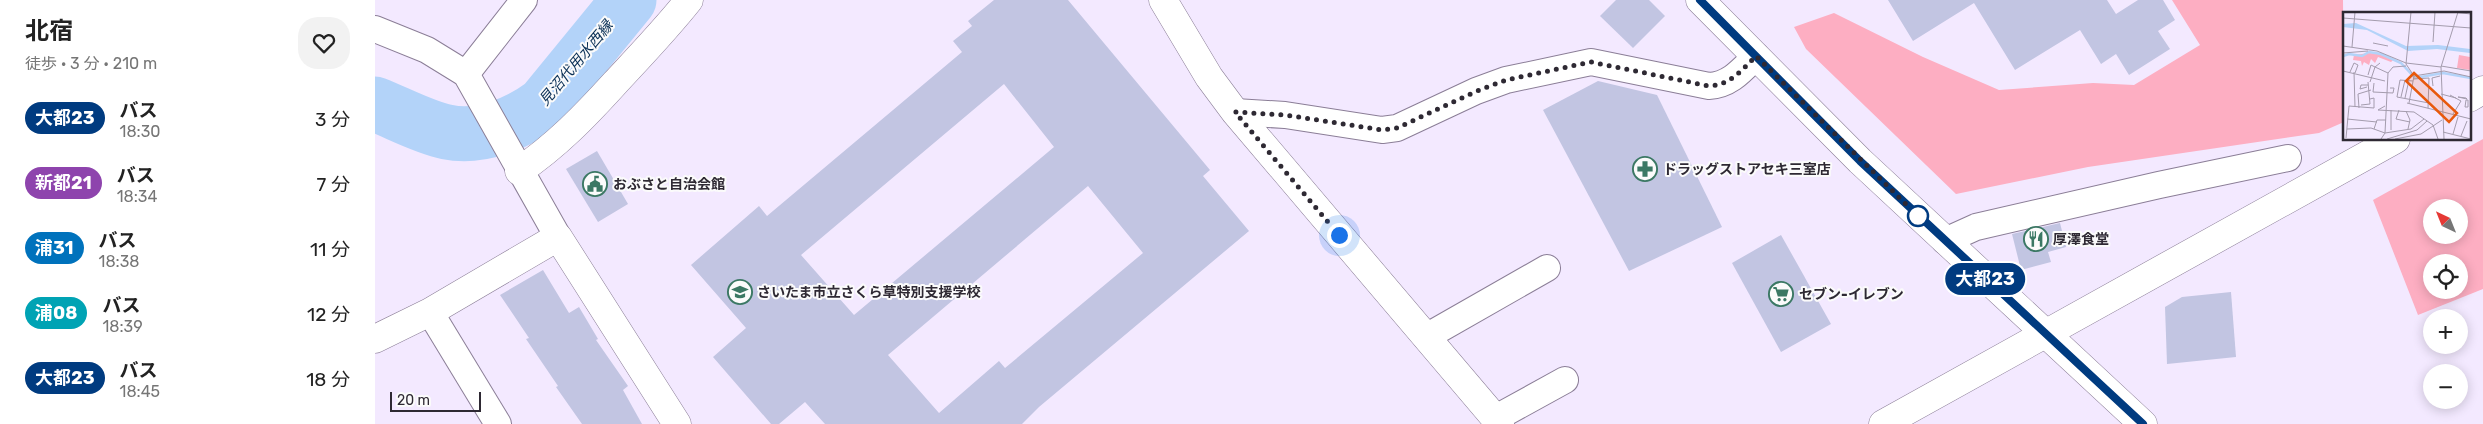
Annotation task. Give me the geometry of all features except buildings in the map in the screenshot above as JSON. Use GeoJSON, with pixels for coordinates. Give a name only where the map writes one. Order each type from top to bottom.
{"type":"FeatureCollection","features":[{"type":"Feature","properties":{"kind":"street"},"geometry":{"type":"LineString","coordinates":[[466,74],[524,0]]}},
{"type":"Feature","properties":{"kind":"street"},"geometry":{"type":"LineString","coordinates":[[515,163],[545,154],[573,129],[689,0]]}},
{"type":"Feature","properties":{"kind":"street"},"geometry":{"type":"LineString","coordinates":[[1163,0],[1209,77],[1235,112],[1498,421],[1565,380]]}},
{"type":"Feature","properties":{"kind":"street"},"geometry":{"type":"LineString","coordinates":[[1700,0],[1860,161],[2143,424]]}},
{"type":"Feature","properties":{"kind":"street"},"geometry":{"type":"LineString","coordinates":[[375,29],[427,50],[466,74],[558,237],[677,424]]}},
{"type":"Feature","properties":{"kind":"street"},"geometry":{"type":"LineString","coordinates":[[1235,112],[1285,115],[1382,130],[1397,128],[1477,91],[1506,80],[1565,66],[1591,62],[1709,86],[1720,86],[1733,78],[1756,56]]}},
{"type":"Feature","properties":{"kind":"street"},"geometry":{"type":"LineString","coordinates":[[2471,97],[2483,90]]}},
{"type":"Feature","properties":{"kind":"street"},"geometry":{"type":"LineString","coordinates":[[1883,424],[2043,333],[2393,140]]}},
{"type":"Feature","properties":{"kind":"street"},"geometry":{"type":"LineString","coordinates":[[1945,241],[1976,227],[2288,158]]}},
{"type":"Feature","properties":{"kind":"street"},"geometry":{"type":"LineString","coordinates":[[375,339],[430,312],[558,237]]}},
{"type":"Feature","properties":{"kind":"street"},"geometry":{"type":"LineString","coordinates":[[1426,337],[1547,268]]}},
{"type":"Feature","properties":{"kind":"street"},"geometry":{"type":"LineString","coordinates":[[430,312],[498,424]]}},
{"type":"Feature","properties":{"kind":"shaded area"},"geometry":{"type":"Polygon","coordinates":[[[2172,0],[2343,0],[2343,122],[2319,133],[2088,167],[1956,194],[1806,49],[1794,27],[1834,13],[1923,57],[1999,90],[2093,83],[2134,85],[2200,45],[2172,0]]]}},
{"type":"Feature","properties":{"kind":"shaded area"},"geometry":{"type":"Polygon","coordinates":[[[2483,139],[2483,289],[2468,295],[2468,254],[2423,254],[2423,299],[2458,299],[2433,309],[2423,309],[2423,313],[2418,315],[2373,200],[2483,139]]]}},
{"type":"Feature","properties":{"kind":"waterway","name":"見沼代用水西縁"},"geometry":{"type":"LineString","coordinates":[[375,104],[447,132],[460,134],[498,128],[522,118],[544,104],[629,0]]}},
{"type":"Feature","properties":{"kind":"bus line","name":"大都23"},"geometry":{"type":"LineString","coordinates":[[1700,0],[1860,161],[2143,424]]}},
{"type":"Feature","properties":{"kind":"place","name":"ドラッグストアセキ三室店"},"geometry":{"type":"Point","coordinates":[1645,169]}},
{"type":"Feature","properties":{"kind":"place","name":"おぶさと自治会館"},"geometry":{"type":"Point","coordinates":[595,184]}},
{"type":"Feature","properties":{"kind":"place","name":"厚澤食堂"},"geometry":{"type":"Point","coordinates":[2036,239]}},
{"type":"Feature","properties":{"kind":"place","name":"さいたま市立さくら草特別支援学校"},"geometry":{"type":"Point","coordinates":[740,292]}},
{"type":"Feature","properties":{"kind":"place","name":"セブン-イレブン"},"geometry":{"type":"Point","coordinates":[1781,294]}},
{"type":"Feature","properties":{"kind":"route"},"geometry":{"type":"LineString","coordinates":[[1339,235],[1235,112],[1285,115],[1382,130],[1397,128],[1477,91],[1506,80],[1565,66],[1591,62],[1709,86],[1720,86],[1733,78],[1756,56],[1860,161],[1923,221],[1918,216]]}}]}
